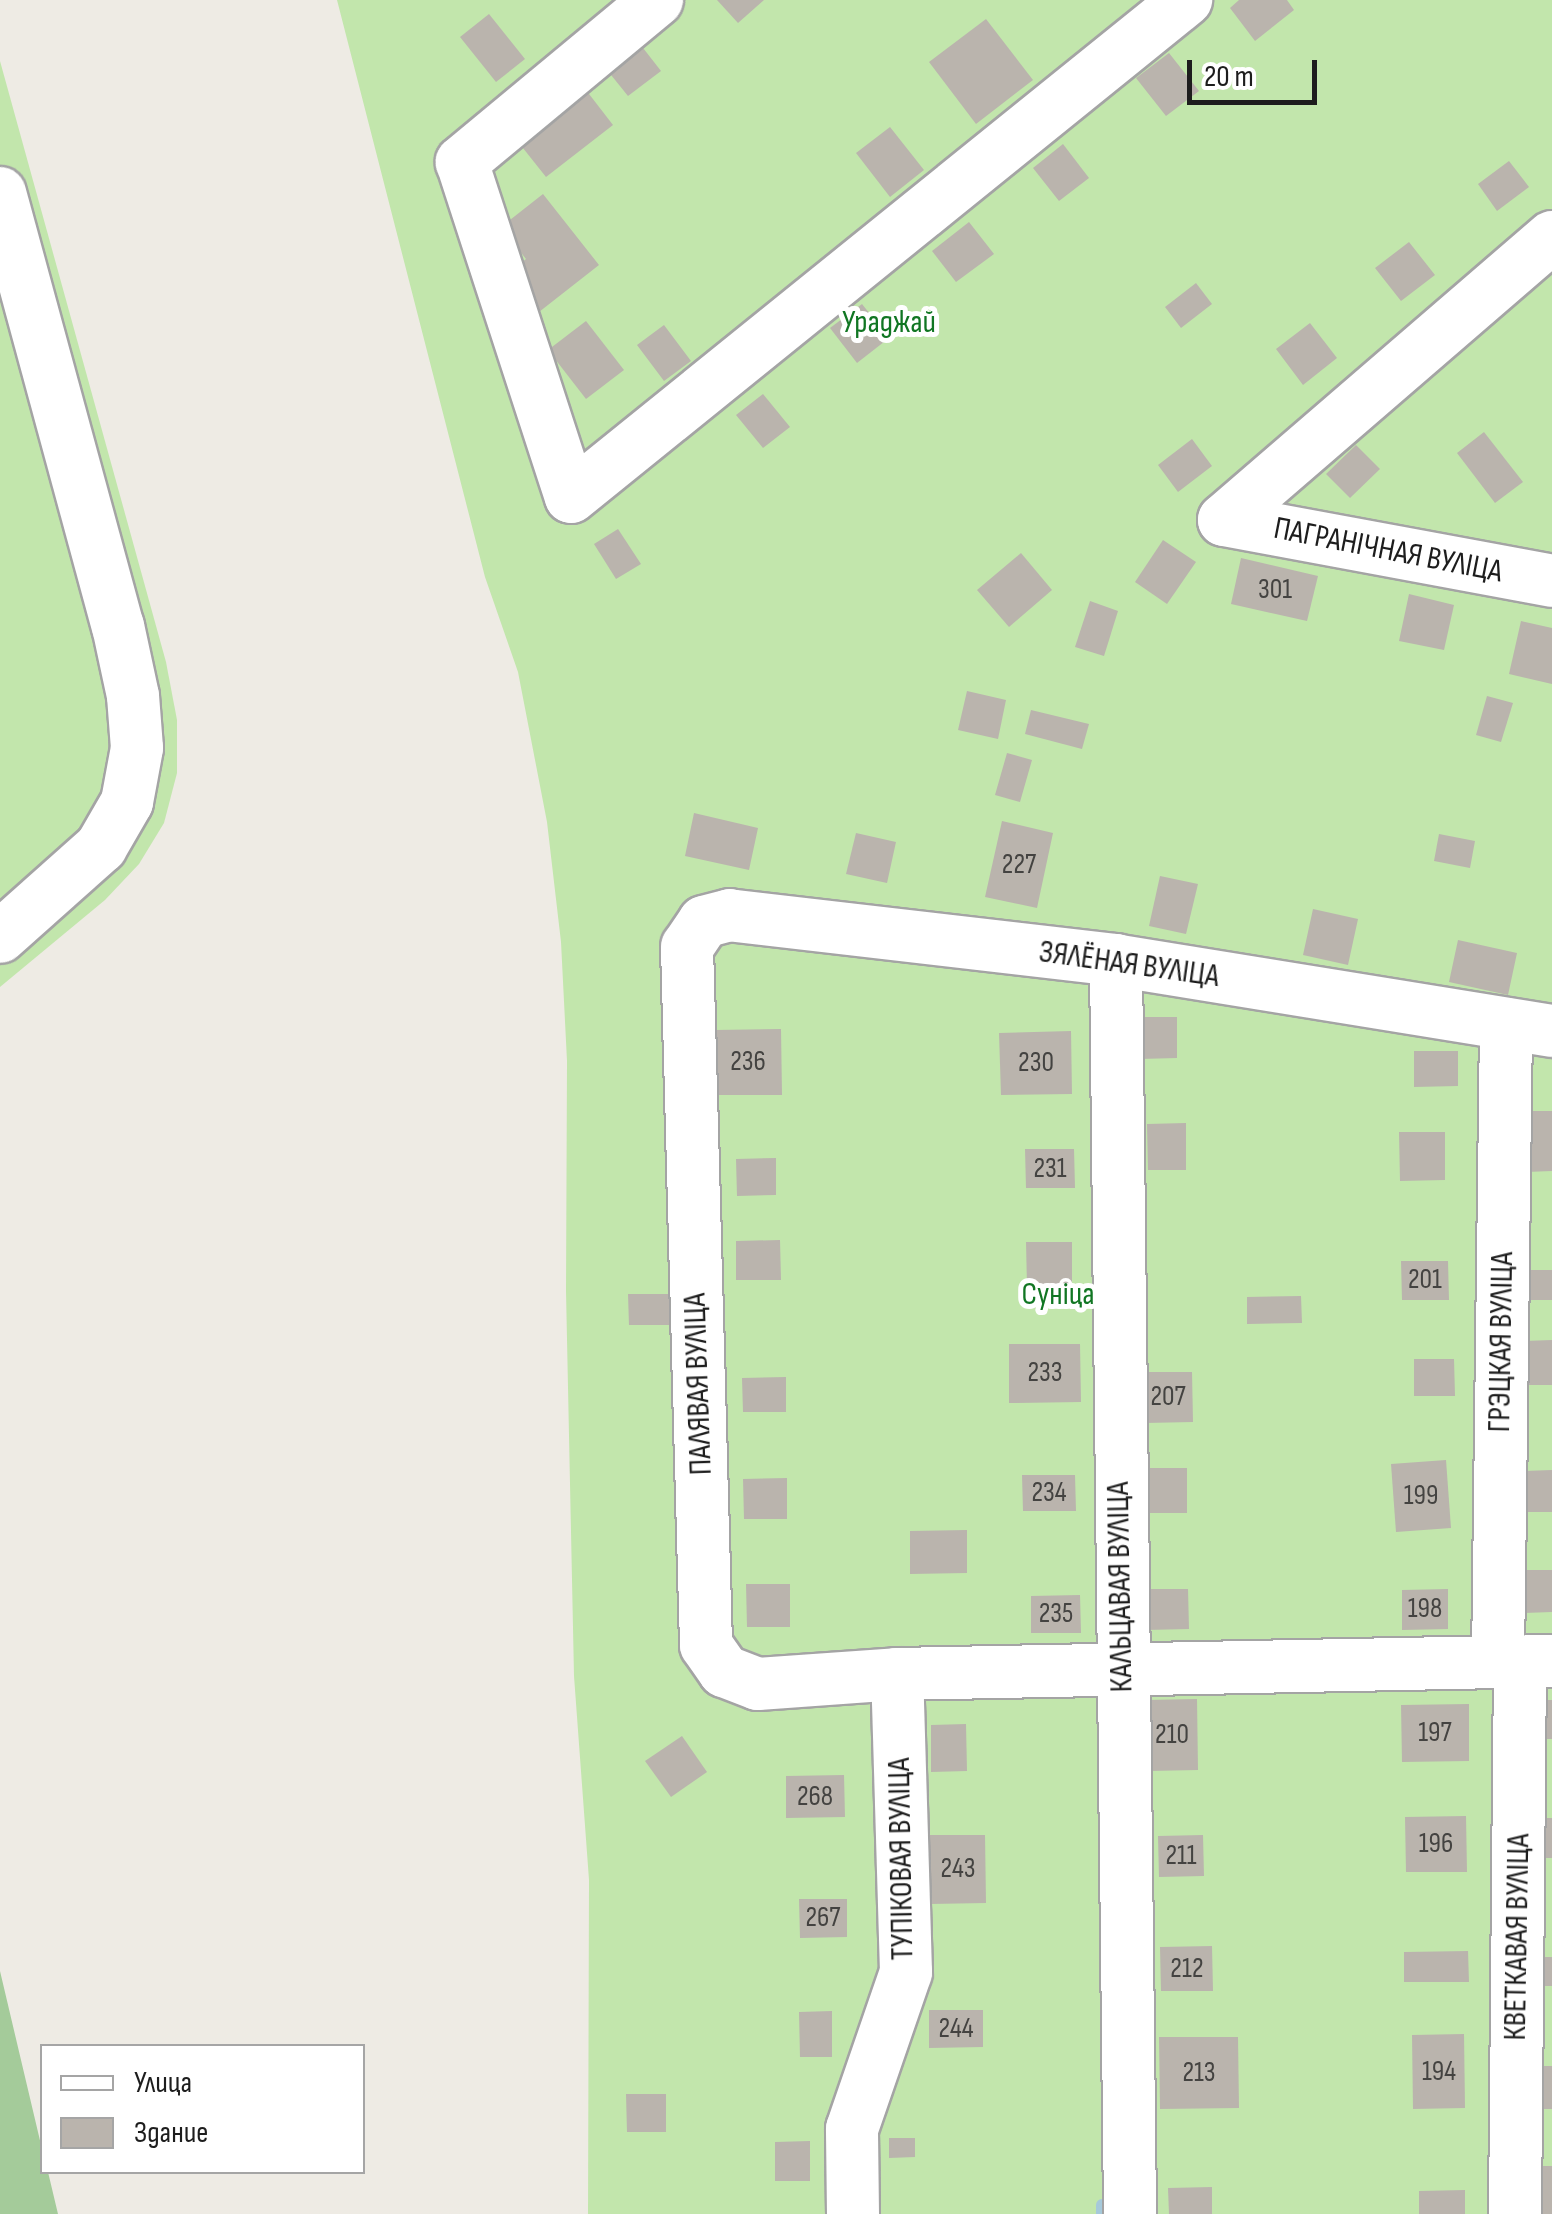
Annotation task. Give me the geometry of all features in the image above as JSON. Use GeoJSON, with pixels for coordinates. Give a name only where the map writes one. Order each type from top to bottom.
{"type":"FeatureCollection","features":[{"type":"Feature","properties":{"kind":"lane"},"geometry":{"type":"LineString","coordinates":[[657,0],[462,162],[571,497],[1186,0]]}},
{"type":"Feature","properties":{"kind":"lane"},"geometry":{"type":"LineString","coordinates":[[0,193],[118,626],[133,696],[138,748],[127,802],[101,846],[65,884],[0,937]]}},
{"type":"Feature","properties":{"kind":"lane","name":"ПАГРАНІЧНАЯ ВУЛІЦА"},"geometry":{"type":"LineString","coordinates":[[1552,237],[1224,520],[1552,582]]}},
{"type":"Feature","properties":{"kind":"lane","name":"ЗЯЛЁНАЯ ВУЛІЦА"},"geometry":{"type":"LineString","coordinates":[[704,922],[730,915],[1116,960],[1529,1028]]}},
{"type":"Feature","properties":{"kind":"lane","name":"ПАЛЯВАЯ ВУЛІЦА"},"geometry":{"type":"LineString","coordinates":[[704,922],[687,947],[706,1645],[724,1671],[758,1684],[897,1674],[1523,1661]]}},
{"type":"Feature","properties":{"kind":"lane","name":"КАЛЬЦАВАЯ ВУЛІЦА"},"geometry":{"type":"LineString","coordinates":[[1116,960],[1130,2214]]}},
{"type":"Feature","properties":{"kind":"lane","name":"ГРЭЦКАЯ ВУЛІЦА"},"geometry":{"type":"LineString","coordinates":[[1523,1661],[1529,1028]]}},
{"type":"Feature","properties":{"kind":"lane","name":"КВЕТКАВАЯ ВУЛІЦА"},"geometry":{"type":"LineString","coordinates":[[1515,2214],[1523,1661]]}},
{"type":"Feature","properties":{"kind":"lane","name":"ТУПІКОВАЯ ВУЛІЦА"},"geometry":{"type":"LineString","coordinates":[[853,2214],[852,2128],[906,1972],[897,1674]]}},
{"type":"Feature","properties":{"kind":"green space","name":"Суніца"},"geometry":{"type":"Polygon","coordinates":[[[337,0],[1552,0],[1552,2214],[588,2214],[589,1880],[574,1676],[566,1291],[567,1061],[561,942],[547,822],[518,672],[485,577],[337,0]]]}},
{"type":"Feature","properties":{"kind":"green space"},"geometry":{"type":"Polygon","coordinates":[[[0,61],[166,662],[177,720],[177,773],[164,823],[139,864],[105,900],[0,987],[0,61]]]}},
{"type":"Feature","properties":{"kind":"green space"},"geometry":{"type":"Polygon","coordinates":[[[0,1971],[40,2141],[40,2174],[48,2174],[58,2214],[0,2214],[0,1971]]]}},
{"type":"Feature","properties":{"kind":"building"},"geometry":{"type":"Polygon","coordinates":[[[717,0],[764,0],[738,23],[717,0]]]}},
{"type":"Feature","properties":{"kind":"building"},"geometry":{"type":"Polygon","coordinates":[[[1239,0],[1287,0],[1294,10],[1255,41],[1230,8],[1239,0]]]}},
{"type":"Feature","properties":{"kind":"building"},"geometry":{"type":"Polygon","coordinates":[[[489,14],[525,59],[496,82],[460,37],[489,14]]]}},
{"type":"Feature","properties":{"kind":"building"},"geometry":{"type":"Polygon","coordinates":[[[986,19],[1033,80],[976,124],[929,62],[986,19]]]}},
{"type":"Feature","properties":{"kind":"building"},"geometry":{"type":"Polygon","coordinates":[[[636,39],[661,71],[628,96],[603,65],[636,39]]]}},
{"type":"Feature","properties":{"kind":"building"},"geometry":{"type":"Polygon","coordinates":[[[1169,53],[1199,91],[1166,116],[1136,78],[1169,53]]]}},
{"type":"Feature","properties":{"kind":"building"},"geometry":{"type":"Polygon","coordinates":[[[579,81],[613,125],[546,177],[511,133],[579,81]]]}},
{"type":"Feature","properties":{"kind":"building"},"geometry":{"type":"Polygon","coordinates":[[[890,127],[924,170],[890,197],[856,153],[890,127]]]}},
{"type":"Feature","properties":{"kind":"building"},"geometry":{"type":"Polygon","coordinates":[[[1063,144],[1089,178],[1059,201],[1033,168],[1063,144]]]}},
{"type":"Feature","properties":{"kind":"building"},"geometry":{"type":"Polygon","coordinates":[[[1509,161],[1529,187],[1497,211],[1478,184],[1509,161]]]}},
{"type":"Feature","properties":{"kind":"building"},"geometry":{"type":"Polygon","coordinates":[[[543,194],[599,265],[539,312],[509,272],[526,259],[501,227],[543,194]]]}},
{"type":"Feature","properties":{"kind":"building"},"geometry":{"type":"Polygon","coordinates":[[[969,222],[994,254],[956,282],[932,251],[969,222]]]}},
{"type":"Feature","properties":{"kind":"building"},"geometry":{"type":"Polygon","coordinates":[[[1409,242],[1435,275],[1401,301],[1375,268],[1409,242]]]}},
{"type":"Feature","properties":{"kind":"building"},"geometry":{"type":"Polygon","coordinates":[[[1196,283],[1212,304],[1181,328],[1165,307],[1196,283]]]}},
{"type":"Feature","properties":{"kind":"building"},"geometry":{"type":"Polygon","coordinates":[[[862,304],[889,338],[857,363],[830,328],[862,304]]]}},
{"type":"Feature","properties":{"kind":"building"},"geometry":{"type":"Polygon","coordinates":[[[586,321],[624,370],[586,399],[548,350],[586,321]]]}},
{"type":"Feature","properties":{"kind":"building"},"geometry":{"type":"Polygon","coordinates":[[[1310,323],[1337,358],[1303,385],[1276,349],[1310,323]]]}},
{"type":"Feature","properties":{"kind":"building"},"geometry":{"type":"Polygon","coordinates":[[[664,325],[691,361],[664,381],[637,345],[664,325]]]}},
{"type":"Feature","properties":{"kind":"building"},"geometry":{"type":"Polygon","coordinates":[[[763,394],[790,427],[763,448],[736,415],[763,394]]]}},
{"type":"Feature","properties":{"kind":"building"},"geometry":{"type":"Polygon","coordinates":[[[1484,432],[1523,482],[1495,503],[1457,453],[1484,432]]]}},
{"type":"Feature","properties":{"kind":"building"},"geometry":{"type":"Polygon","coordinates":[[[1192,439],[1212,466],[1178,492],[1158,465],[1192,439]]]}},
{"type":"Feature","properties":{"kind":"building"},"geometry":{"type":"Polygon","coordinates":[[[1356,445],[1380,469],[1350,498],[1326,474],[1356,445]]]}},
{"type":"Feature","properties":{"kind":"building"},"geometry":{"type":"Polygon","coordinates":[[[618,529],[641,564],[616,579],[594,544],[618,529]]]}},
{"type":"Feature","properties":{"kind":"building"},"geometry":{"type":"Polygon","coordinates":[[[1163,540],[1196,562],[1167,604],[1135,582],[1163,540]]]}},
{"type":"Feature","properties":{"kind":"building"},"geometry":{"type":"Polygon","coordinates":[[[1021,553],[1052,590],[1009,627],[977,590],[1021,553]]]}},
{"type":"Feature","properties":{"kind":"building"},"geometry":{"type":"Polygon","coordinates":[[[1241,558],[1318,576],[1307,621],[1231,604],[1241,558]]]}},
{"type":"Feature","properties":{"kind":"building"},"geometry":{"type":"Polygon","coordinates":[[[1409,594],[1454,605],[1444,650],[1399,641],[1409,594]]]}},
{"type":"Feature","properties":{"kind":"building"},"geometry":{"type":"Polygon","coordinates":[[[1090,601],[1118,611],[1104,656],[1075,647],[1090,601]]]}},
{"type":"Feature","properties":{"kind":"building"},"geometry":{"type":"Polygon","coordinates":[[[1521,621],[1552,628],[1552,684],[1509,674],[1521,621]]]}},
{"type":"Feature","properties":{"kind":"building"},"geometry":{"type":"Polygon","coordinates":[[[967,691],[1006,700],[998,739],[958,730],[967,691]]]}},
{"type":"Feature","properties":{"kind":"building"},"geometry":{"type":"Polygon","coordinates":[[[1487,696],[1513,703],[1501,742],[1476,735],[1487,696]]]}},
{"type":"Feature","properties":{"kind":"building"},"geometry":{"type":"Polygon","coordinates":[[[1031,710],[1089,724],[1082,749],[1025,734],[1031,710]]]}},
{"type":"Feature","properties":{"kind":"building"},"geometry":{"type":"Polygon","coordinates":[[[1007,753],[1032,760],[1020,802],[995,795],[1007,753]]]}},
{"type":"Feature","properties":{"kind":"building"},"geometry":{"type":"Polygon","coordinates":[[[694,813],[758,828],[749,870],[685,856],[694,813]]]}},
{"type":"Feature","properties":{"kind":"building"},"geometry":{"type":"Polygon","coordinates":[[[1002,821],[1053,833],[1037,908],[985,897],[1002,821]]]}},
{"type":"Feature","properties":{"kind":"building"},"geometry":{"type":"Polygon","coordinates":[[[856,833],[896,842],[887,883],[846,874],[856,833]]]}},
{"type":"Feature","properties":{"kind":"building"},"geometry":{"type":"Polygon","coordinates":[[[1439,834],[1475,841],[1470,868],[1434,861],[1439,834]]]}},
{"type":"Feature","properties":{"kind":"building"},"geometry":{"type":"Polygon","coordinates":[[[1160,876],[1198,884],[1186,934],[1149,926],[1160,876]]]}},
{"type":"Feature","properties":{"kind":"building"},"geometry":{"type":"Polygon","coordinates":[[[1313,909],[1358,919],[1348,965],[1303,955],[1313,909]]]}},
{"type":"Feature","properties":{"kind":"building"},"geometry":{"type":"Polygon","coordinates":[[[1458,940],[1517,953],[1508,995],[1449,982],[1458,940]]]}},
{"type":"Feature","properties":{"kind":"building"},"geometry":{"type":"Polygon","coordinates":[[[1139,1017],[1177,1017],[1177,1058],[1139,1059],[1139,1017]]]}},
{"type":"Feature","properties":{"kind":"building"},"geometry":{"type":"Polygon","coordinates":[[[781,1029],[782,1095],[716,1095],[715,1030],[781,1029]]]}},
{"type":"Feature","properties":{"kind":"building"},"geometry":{"type":"Polygon","coordinates":[[[1071,1031],[1072,1094],[1001,1095],[999,1033],[1071,1031]]]}},
{"type":"Feature","properties":{"kind":"building"},"geometry":{"type":"Polygon","coordinates":[[[1414,1051],[1458,1051],[1458,1086],[1414,1087],[1414,1051]]]}},
{"type":"Feature","properties":{"kind":"building"},"geometry":{"type":"Polygon","coordinates":[[[1525,1111],[1552,1111],[1552,1171],[1526,1172],[1525,1111]]]}},
{"type":"Feature","properties":{"kind":"building"},"geometry":{"type":"Polygon","coordinates":[[[1186,1123],[1186,1170],[1148,1170],[1147,1124],[1186,1123]]]}},
{"type":"Feature","properties":{"kind":"building"},"geometry":{"type":"Polygon","coordinates":[[[1399,1132],[1445,1132],[1445,1180],[1400,1181],[1399,1132]]]}},
{"type":"Feature","properties":{"kind":"building"},"geometry":{"type":"Polygon","coordinates":[[[1025,1149],[1074,1149],[1075,1188],[1026,1188],[1025,1149]]]}},
{"type":"Feature","properties":{"kind":"building"},"geometry":{"type":"Polygon","coordinates":[[[776,1158],[776,1195],[737,1196],[736,1159],[776,1158]]]}},
{"type":"Feature","properties":{"kind":"building"},"geometry":{"type":"Polygon","coordinates":[[[780,1240],[781,1280],[736,1280],[736,1241],[780,1240]]]}},
{"type":"Feature","properties":{"kind":"building"},"geometry":{"type":"Polygon","coordinates":[[[1026,1242],[1072,1242],[1072,1286],[1027,1286],[1026,1242]]]}},
{"type":"Feature","properties":{"kind":"building"},"geometry":{"type":"Polygon","coordinates":[[[1401,1261],[1448,1261],[1449,1300],[1402,1300],[1401,1261]]]}},
{"type":"Feature","properties":{"kind":"building"},"geometry":{"type":"Polygon","coordinates":[[[1525,1270],[1552,1270],[1552,1300],[1525,1300],[1525,1270]]]}},
{"type":"Feature","properties":{"kind":"building"},"geometry":{"type":"Polygon","coordinates":[[[628,1294],[679,1294],[679,1325],[629,1325],[628,1294]]]}},
{"type":"Feature","properties":{"kind":"building"},"geometry":{"type":"Polygon","coordinates":[[[1301,1296],[1302,1323],[1247,1324],[1247,1297],[1301,1296]]]}},
{"type":"Feature","properties":{"kind":"building"},"geometry":{"type":"Polygon","coordinates":[[[1552,1340],[1552,1385],[1521,1385],[1520,1341],[1552,1340]]]}},
{"type":"Feature","properties":{"kind":"building"},"geometry":{"type":"Polygon","coordinates":[[[1009,1344],[1080,1344],[1081,1402],[1009,1403],[1009,1344]]]}},
{"type":"Feature","properties":{"kind":"building"},"geometry":{"type":"Polygon","coordinates":[[[1414,1359],[1454,1359],[1455,1396],[1414,1396],[1414,1359]]]}},
{"type":"Feature","properties":{"kind":"building"},"geometry":{"type":"Polygon","coordinates":[[[1144,1372],[1192,1372],[1193,1422],[1145,1423],[1144,1372]]]}},
{"type":"Feature","properties":{"kind":"building"},"geometry":{"type":"Polygon","coordinates":[[[786,1377],[786,1412],[743,1412],[742,1378],[786,1377]]]}},
{"type":"Feature","properties":{"kind":"building"},"geometry":{"type":"Polygon","coordinates":[[[1446,1460],[1451,1528],[1396,1532],[1391,1464],[1446,1460]]]}},
{"type":"Feature","properties":{"kind":"building"},"geometry":{"type":"Polygon","coordinates":[[[1144,1468],[1187,1468],[1187,1513],[1145,1513],[1144,1468]]]}},
{"type":"Feature","properties":{"kind":"building"},"geometry":{"type":"Polygon","coordinates":[[[1552,1470],[1552,1512],[1522,1512],[1522,1471],[1552,1470]]]}},
{"type":"Feature","properties":{"kind":"building"},"geometry":{"type":"Polygon","coordinates":[[[1022,1475],[1075,1475],[1076,1511],[1023,1511],[1022,1475]]]}},
{"type":"Feature","properties":{"kind":"building"},"geometry":{"type":"Polygon","coordinates":[[[787,1478],[787,1519],[744,1519],[743,1479],[787,1478]]]}},
{"type":"Feature","properties":{"kind":"building"},"geometry":{"type":"Polygon","coordinates":[[[967,1530],[967,1573],[910,1574],[910,1531],[967,1530]]]}},
{"type":"Feature","properties":{"kind":"building"},"geometry":{"type":"Polygon","coordinates":[[[1523,1570],[1552,1570],[1552,1612],[1524,1613],[1523,1570]]]}},
{"type":"Feature","properties":{"kind":"building"},"geometry":{"type":"Polygon","coordinates":[[[746,1584],[790,1584],[790,1627],[747,1627],[746,1584]]]}},
{"type":"Feature","properties":{"kind":"building"},"geometry":{"type":"Polygon","coordinates":[[[1146,1589],[1188,1589],[1189,1629],[1146,1630],[1146,1589]]]}},
{"type":"Feature","properties":{"kind":"building"},"geometry":{"type":"Polygon","coordinates":[[[1448,1589],[1448,1629],[1402,1630],[1402,1590],[1448,1589]]]}},
{"type":"Feature","properties":{"kind":"building"},"geometry":{"type":"Polygon","coordinates":[[[1080,1595],[1081,1633],[1031,1633],[1031,1596],[1080,1595]]]}},
{"type":"Feature","properties":{"kind":"building"},"geometry":{"type":"Polygon","coordinates":[[[1197,1699],[1198,1770],[1148,1771],[1146,1700],[1197,1699]]]}},
{"type":"Feature","properties":{"kind":"building"},"geometry":{"type":"Polygon","coordinates":[[[1542,1700],[1552,1700],[1552,1739],[1543,1739],[1542,1700]]]}},
{"type":"Feature","properties":{"kind":"building"},"geometry":{"type":"Polygon","coordinates":[[[1469,1704],[1469,1761],[1402,1762],[1401,1705],[1469,1704]]]}},
{"type":"Feature","properties":{"kind":"building"},"geometry":{"type":"Polygon","coordinates":[[[966,1724],[967,1771],[931,1772],[931,1725],[966,1724]]]}},
{"type":"Feature","properties":{"kind":"building"},"geometry":{"type":"Polygon","coordinates":[[[682,1736],[707,1772],[671,1797],[645,1761],[682,1736]]]}},
{"type":"Feature","properties":{"kind":"building"},"geometry":{"type":"Polygon","coordinates":[[[844,1775],[845,1817],[786,1818],[786,1776],[844,1775]]]}},
{"type":"Feature","properties":{"kind":"building"},"geometry":{"type":"Polygon","coordinates":[[[1466,1816],[1467,1872],[1406,1872],[1405,1817],[1466,1816]]]}},
{"type":"Feature","properties":{"kind":"building"},"geometry":{"type":"Polygon","coordinates":[[[1537,1818],[1552,1818],[1552,1858],[1538,1858],[1537,1818]]]}},
{"type":"Feature","properties":{"kind":"building"},"geometry":{"type":"Polygon","coordinates":[[[929,1835],[985,1835],[986,1903],[930,1904],[929,1835]]]}},
{"type":"Feature","properties":{"kind":"building"},"geometry":{"type":"Polygon","coordinates":[[[1203,1835],[1204,1876],[1159,1877],[1158,1836],[1203,1835]]]}},
{"type":"Feature","properties":{"kind":"building"},"geometry":{"type":"Polygon","coordinates":[[[799,1899],[847,1899],[847,1937],[800,1938],[799,1899]]]}},
{"type":"Feature","properties":{"kind":"building"},"geometry":{"type":"Polygon","coordinates":[[[1212,1946],[1213,1991],[1161,1991],[1160,1947],[1212,1946]]]}},
{"type":"Feature","properties":{"kind":"building"},"geometry":{"type":"Polygon","coordinates":[[[1468,1951],[1469,1982],[1404,1982],[1404,1952],[1468,1951]]]}},
{"type":"Feature","properties":{"kind":"building"},"geometry":{"type":"Polygon","coordinates":[[[1538,1957],[1552,1957],[1552,1986],[1538,1986],[1538,1957]]]}},
{"type":"Feature","properties":{"kind":"building"},"geometry":{"type":"Polygon","coordinates":[[[929,2010],[983,2010],[983,2047],[929,2048],[929,2010]]]}},
{"type":"Feature","properties":{"kind":"building"},"geometry":{"type":"Polygon","coordinates":[[[832,2011],[832,2057],[800,2057],[799,2012],[832,2011]]]}},
{"type":"Feature","properties":{"kind":"building"},"geometry":{"type":"Polygon","coordinates":[[[1464,2034],[1465,2108],[1413,2109],[1412,2035],[1464,2034]]]}},
{"type":"Feature","properties":{"kind":"building"},"geometry":{"type":"Polygon","coordinates":[[[1159,2037],[1238,2037],[1239,2108],[1160,2109],[1159,2037]]]}},
{"type":"Feature","properties":{"kind":"building"},"geometry":{"type":"Polygon","coordinates":[[[1531,2066],[1552,2066],[1552,2109],[1532,2109],[1531,2066]]]}},
{"type":"Feature","properties":{"kind":"building"},"geometry":{"type":"Polygon","coordinates":[[[626,2094],[666,2094],[666,2132],[627,2132],[626,2094]]]}},
{"type":"Feature","properties":{"kind":"building"},"geometry":{"type":"Polygon","coordinates":[[[889,2138],[915,2138],[915,2157],[889,2158],[889,2138]]]}},
{"type":"Feature","properties":{"kind":"building"},"geometry":{"type":"Polygon","coordinates":[[[810,2141],[810,2181],[775,2181],[775,2142],[810,2141]]]}},
{"type":"Feature","properties":{"kind":"building"},"geometry":{"type":"Polygon","coordinates":[[[1542,2166],[1552,2166],[1552,2214],[1543,2214],[1542,2166]]]}},
{"type":"Feature","properties":{"kind":"building"},"geometry":{"type":"Polygon","coordinates":[[[1212,2187],[1212,2214],[1169,2214],[1168,2188],[1212,2187]]]}},
{"type":"Feature","properties":{"kind":"building"},"geometry":{"type":"Polygon","coordinates":[[[1465,2190],[1465,2214],[1419,2214],[1419,2191],[1465,2190]]]}},
{"type":"Feature","properties":{"kind":"waterway"},"geometry":{"type":"LineString","coordinates":[[1102,2205],[1102,2214]]}},
{"type":"Feature","properties":{"kind":"park label","name":"Ураджай"},"geometry":{"type":"Point","coordinates":[889,323]}}]}
